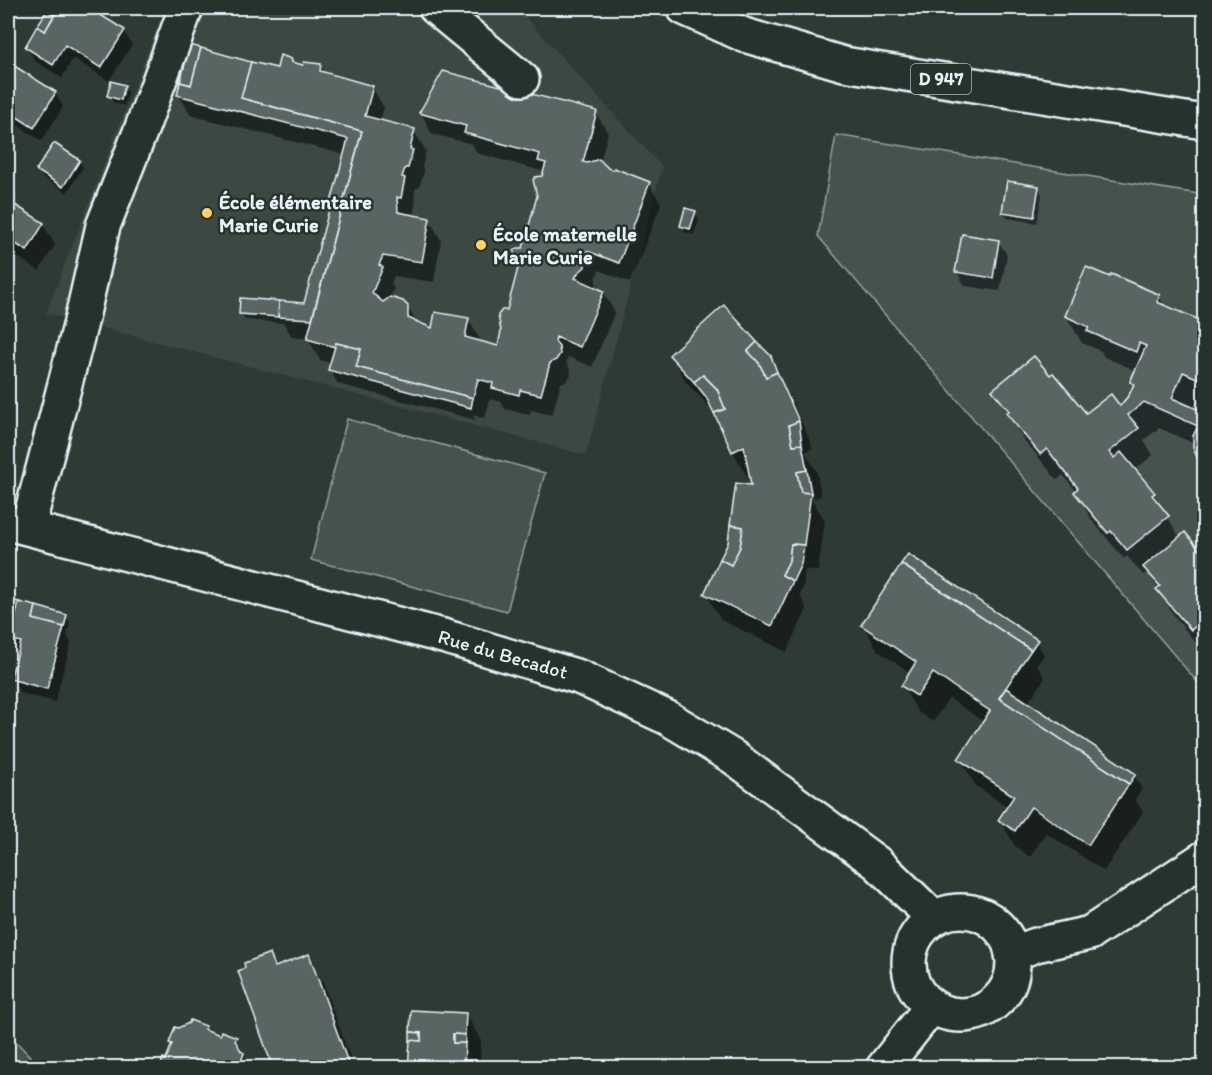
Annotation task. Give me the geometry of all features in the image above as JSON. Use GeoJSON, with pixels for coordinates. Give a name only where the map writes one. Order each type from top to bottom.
{"type":"FeatureCollection","features":[{"type":"Feature","properties":{"kind":"street"},"geometry":{"type":"LineString","coordinates":[[18,525],[47,454],[103,226],[186,8]]}},
{"type":"Feature","properties":{"kind":"street"},"geometry":{"type":"LineString","coordinates":[[436,8],[522,79]]}},
{"type":"Feature","properties":{"kind":"street","name":"D 947"},"geometry":{"type":"LineString","coordinates":[[684,8],[744,35],[844,64],[1204,122]]}},
{"type":"Feature","properties":{"kind":"street","name":"Rue du Becadot"},"geometry":{"type":"LineString","coordinates":[[18,525],[443,636],[579,677],[668,718],[733,757],[877,863],[934,918]]}},
{"type":"Feature","properties":{"kind":"street"},"geometry":{"type":"LineString","coordinates":[[1012,954],[1036,945],[1090,933],[1204,858]]}},
{"type":"Feature","properties":{"kind":"street"},"geometry":{"type":"LineString","coordinates":[[966,912],[983,916],[997,925],[1007,938],[1012,954],[1013,971],[1007,988],[996,1001],[982,1011],[965,1015],[948,1014],[932,1006],[919,994],[911,979],[909,962],[912,945],[921,930],[934,918],[950,913],[966,912]]}},
{"type":"Feature","properties":{"kind":"street"},"geometry":{"type":"LineString","coordinates":[[883,1068],[932,1006]]}},
{"type":"Feature","properties":{"kind":"shaded area"},"geometry":{"type":"Polygon","coordinates":[[[165,8],[517,8],[662,167],[586,455],[46,313],[165,8]]]}},
{"type":"Feature","properties":{"kind":"shaded area"},"geometry":{"type":"Polygon","coordinates":[[[836,135],[1204,195],[1204,322],[1157,302],[1160,295],[1112,274],[1110,277],[1086,267],[1065,316],[1089,327],[1087,331],[1136,351],[1139,343],[1146,346],[1130,381],[1134,384],[1120,406],[1111,394],[1086,413],[1053,373],[1050,375],[1034,356],[992,390],[1040,454],[1047,449],[1078,488],[1074,492],[1107,533],[1111,531],[1127,550],[1169,516],[1121,452],[1114,458],[1109,452],[1139,428],[1128,415],[1144,402],[1198,426],[1194,437],[1194,447],[1204,465],[1204,550],[1201,552],[1185,532],[1143,567],[1160,586],[1157,589],[1191,630],[1196,626],[1204,635],[1204,690],[818,236],[836,135]],[[1007,181],[1002,212],[1034,217],[1039,186],[1007,181]],[[962,234],[956,272],[993,278],[999,240],[962,234]]]}},
{"type":"Feature","properties":{"kind":"shaded area"},"geometry":{"type":"Polygon","coordinates":[[[1183,372],[1204,381],[1204,412],[1172,398],[1183,372]]]}},
{"type":"Feature","properties":{"kind":"shaded area"},"geometry":{"type":"Polygon","coordinates":[[[347,419],[545,473],[507,611],[311,560],[347,419]]]}},
{"type":"Feature","properties":{"kind":"shaded area"},"geometry":{"type":"Polygon","coordinates":[[[8,1033],[40,1067],[8,1067],[8,1033]]]}},
{"type":"Feature","properties":{"kind":"building"},"geometry":{"type":"Polygon","coordinates":[[[59,8],[79,8],[91,15],[94,11],[125,30],[101,68],[65,45],[53,65],[25,47],[37,26],[45,31],[59,8]]]}},
{"type":"Feature","properties":{"kind":"building"},"geometry":{"type":"Polygon","coordinates":[[[79,8],[89,8],[94,11],[91,15],[79,8]]]}},
{"type":"Feature","properties":{"kind":"building"},"geometry":{"type":"Polygon","coordinates":[[[47,11],[54,15],[45,31],[37,26],[47,11]]]}},
{"type":"Feature","properties":{"kind":"building"},"geometry":{"type":"Polygon","coordinates":[[[190,45],[201,48],[191,85],[180,82],[190,45]]]}},
{"type":"Feature","properties":{"kind":"building"},"geometry":{"type":"Polygon","coordinates":[[[201,48],[251,62],[241,98],[362,131],[312,319],[278,317],[279,301],[304,303],[348,139],[177,95],[180,82],[191,85],[201,48]]]}},
{"type":"Feature","properties":{"kind":"building"},"geometry":{"type":"Polygon","coordinates":[[[280,55],[292,59],[291,62],[303,65],[304,62],[321,64],[320,71],[373,86],[365,116],[415,129],[410,149],[413,150],[408,168],[405,168],[402,177],[405,178],[401,198],[397,197],[398,212],[430,218],[422,262],[383,256],[379,265],[383,267],[372,293],[383,302],[390,297],[403,301],[408,306],[408,318],[432,328],[435,312],[469,318],[465,337],[498,346],[501,331],[498,315],[502,310],[507,310],[518,268],[514,251],[523,248],[537,196],[533,180],[535,177],[542,176],[546,163],[538,161],[540,154],[464,133],[466,126],[419,113],[443,71],[597,111],[583,162],[599,159],[608,168],[613,170],[614,168],[650,182],[619,263],[587,251],[584,256],[585,267],[575,278],[604,291],[580,347],[556,337],[555,341],[560,354],[550,363],[541,395],[520,390],[519,395],[492,388],[493,383],[478,379],[473,398],[356,367],[361,349],[336,343],[335,347],[307,339],[362,131],[241,98],[251,62],[277,68],[280,55]]]}},
{"type":"Feature","properties":{"kind":"building"},"geometry":{"type":"Polygon","coordinates":[[[8,62],[56,92],[34,128],[8,111],[8,62]]]}},
{"type":"Feature","properties":{"kind":"building"},"geometry":{"type":"Polygon","coordinates":[[[111,81],[125,85],[121,100],[107,96],[111,81]]]}},
{"type":"Feature","properties":{"kind":"building"},"geometry":{"type":"Polygon","coordinates":[[[54,143],[80,160],[63,187],[36,170],[54,143]]]}},
{"type":"Feature","properties":{"kind":"building"},"geometry":{"type":"Polygon","coordinates":[[[1007,181],[1039,186],[1034,217],[1002,212],[1007,181]]]}},
{"type":"Feature","properties":{"kind":"building"},"geometry":{"type":"Polygon","coordinates":[[[8,194],[15,199],[12,203],[44,223],[27,251],[8,239],[8,194]]]}},
{"type":"Feature","properties":{"kind":"building"},"geometry":{"type":"Polygon","coordinates":[[[685,208],[696,211],[690,229],[680,226],[685,208]]]}},
{"type":"Feature","properties":{"kind":"building"},"geometry":{"type":"Polygon","coordinates":[[[962,234],[999,240],[993,278],[955,272],[962,234]]]}},
{"type":"Feature","properties":{"kind":"building"},"geometry":{"type":"Polygon","coordinates":[[[1086,267],[1110,277],[1111,274],[1160,295],[1157,302],[1204,322],[1204,381],[1183,372],[1172,398],[1204,412],[1204,465],[1193,448],[1193,436],[1198,426],[1144,402],[1128,415],[1139,428],[1109,452],[1114,458],[1121,452],[1155,493],[1152,495],[1169,516],[1127,550],[1111,531],[1108,533],[1074,492],[1078,488],[1047,449],[1040,454],[1006,413],[1009,411],[992,390],[1034,356],[1050,375],[1053,373],[1086,413],[1111,394],[1120,406],[1129,395],[1134,384],[1130,382],[1146,346],[1139,343],[1136,352],[1087,331],[1089,327],[1065,316],[1086,267]]]}},
{"type":"Feature","properties":{"kind":"building"},"geometry":{"type":"Polygon","coordinates":[[[240,298],[279,301],[278,317],[239,314],[240,298]]]}},
{"type":"Feature","properties":{"kind":"building"},"geometry":{"type":"Polygon","coordinates":[[[724,305],[757,342],[748,351],[759,363],[766,377],[777,372],[799,421],[789,425],[793,445],[802,444],[807,470],[797,472],[801,492],[811,493],[804,545],[791,544],[789,561],[782,575],[793,581],[772,626],[704,594],[720,559],[731,565],[740,547],[743,527],[730,525],[736,483],[751,485],[744,446],[732,452],[714,413],[725,409],[717,389],[703,375],[694,382],[669,355],[724,305]]]}},
{"type":"Feature","properties":{"kind":"building"},"geometry":{"type":"Polygon","coordinates":[[[757,342],[771,356],[777,372],[766,377],[759,363],[748,351],[757,342]]]}},
{"type":"Feature","properties":{"kind":"building"},"geometry":{"type":"Polygon","coordinates":[[[336,343],[361,349],[356,367],[473,398],[471,408],[328,370],[336,343]]]}},
{"type":"Feature","properties":{"kind":"building"},"geometry":{"type":"Polygon","coordinates":[[[703,375],[717,389],[725,409],[714,413],[706,397],[694,382],[703,375]]]}},
{"type":"Feature","properties":{"kind":"building"},"geometry":{"type":"Polygon","coordinates":[[[799,421],[802,444],[793,445],[789,425],[799,421]]]}},
{"type":"Feature","properties":{"kind":"building"},"geometry":{"type":"Polygon","coordinates":[[[807,470],[811,493],[801,492],[797,472],[807,470]]]}},
{"type":"Feature","properties":{"kind":"building"},"geometry":{"type":"Polygon","coordinates":[[[730,525],[743,527],[740,547],[731,565],[720,559],[728,543],[730,525]]]}},
{"type":"Feature","properties":{"kind":"building"},"geometry":{"type":"Polygon","coordinates":[[[1185,532],[1201,552],[1204,550],[1204,635],[1196,626],[1191,630],[1156,589],[1160,586],[1143,567],[1185,532]]]}},
{"type":"Feature","properties":{"kind":"building"},"geometry":{"type":"Polygon","coordinates":[[[791,544],[804,545],[801,564],[793,581],[782,575],[789,561],[791,544]]]}},
{"type":"Feature","properties":{"kind":"building"},"geometry":{"type":"Polygon","coordinates":[[[908,554],[1038,640],[1031,650],[901,564],[908,554]]]}},
{"type":"Feature","properties":{"kind":"building"},"geometry":{"type":"Polygon","coordinates":[[[901,564],[1031,650],[999,698],[1129,784],[1088,845],[1031,807],[1015,831],[998,820],[1014,796],[958,759],[990,711],[933,673],[917,696],[901,686],[916,662],[861,625],[901,564]]]}},
{"type":"Feature","properties":{"kind":"building"},"geometry":{"type":"Polygon","coordinates":[[[8,599],[19,602],[10,639],[8,638],[8,599]]]}},
{"type":"Feature","properties":{"kind":"building"},"geometry":{"type":"Polygon","coordinates":[[[19,602],[36,606],[33,619],[64,627],[47,689],[10,679],[21,642],[10,639],[19,602]]]}},
{"type":"Feature","properties":{"kind":"building"},"geometry":{"type":"Polygon","coordinates":[[[36,606],[67,615],[64,627],[33,619],[36,606]]]}},
{"type":"Feature","properties":{"kind":"building"},"geometry":{"type":"Polygon","coordinates":[[[1006,688],[1136,774],[1129,784],[999,698],[1006,688]]]}},
{"type":"Feature","properties":{"kind":"building"},"geometry":{"type":"Polygon","coordinates":[[[270,953],[275,967],[309,954],[350,1068],[273,1068],[238,971],[245,968],[244,963],[270,953]]]}},
{"type":"Feature","properties":{"kind":"building"},"geometry":{"type":"Polygon","coordinates":[[[411,1010],[466,1013],[465,1035],[453,1034],[453,1043],[465,1043],[464,1068],[408,1068],[410,1040],[421,1041],[421,1033],[410,1032],[411,1010]]]}},
{"type":"Feature","properties":{"kind":"building"},"geometry":{"type":"Polygon","coordinates":[[[190,1020],[220,1035],[221,1031],[237,1037],[235,1040],[244,1053],[239,1068],[160,1068],[172,1044],[169,1043],[175,1027],[189,1023],[190,1020]]]}},
{"type":"Feature","properties":{"kind":"building"},"geometry":{"type":"Polygon","coordinates":[[[410,1032],[421,1033],[421,1041],[410,1040],[410,1032]]]}},
{"type":"Feature","properties":{"kind":"building"},"geometry":{"type":"Polygon","coordinates":[[[453,1034],[465,1035],[465,1043],[453,1043],[453,1034]]]}},
{"type":"Feature","properties":{"kind":"place","name":"École élémentaire Marie Curie"},"geometry":{"type":"Point","coordinates":[207,213]}},
{"type":"Feature","properties":{"kind":"place","name":"École maternelle Marie Curie"},"geometry":{"type":"Point","coordinates":[481,245]}}]}
